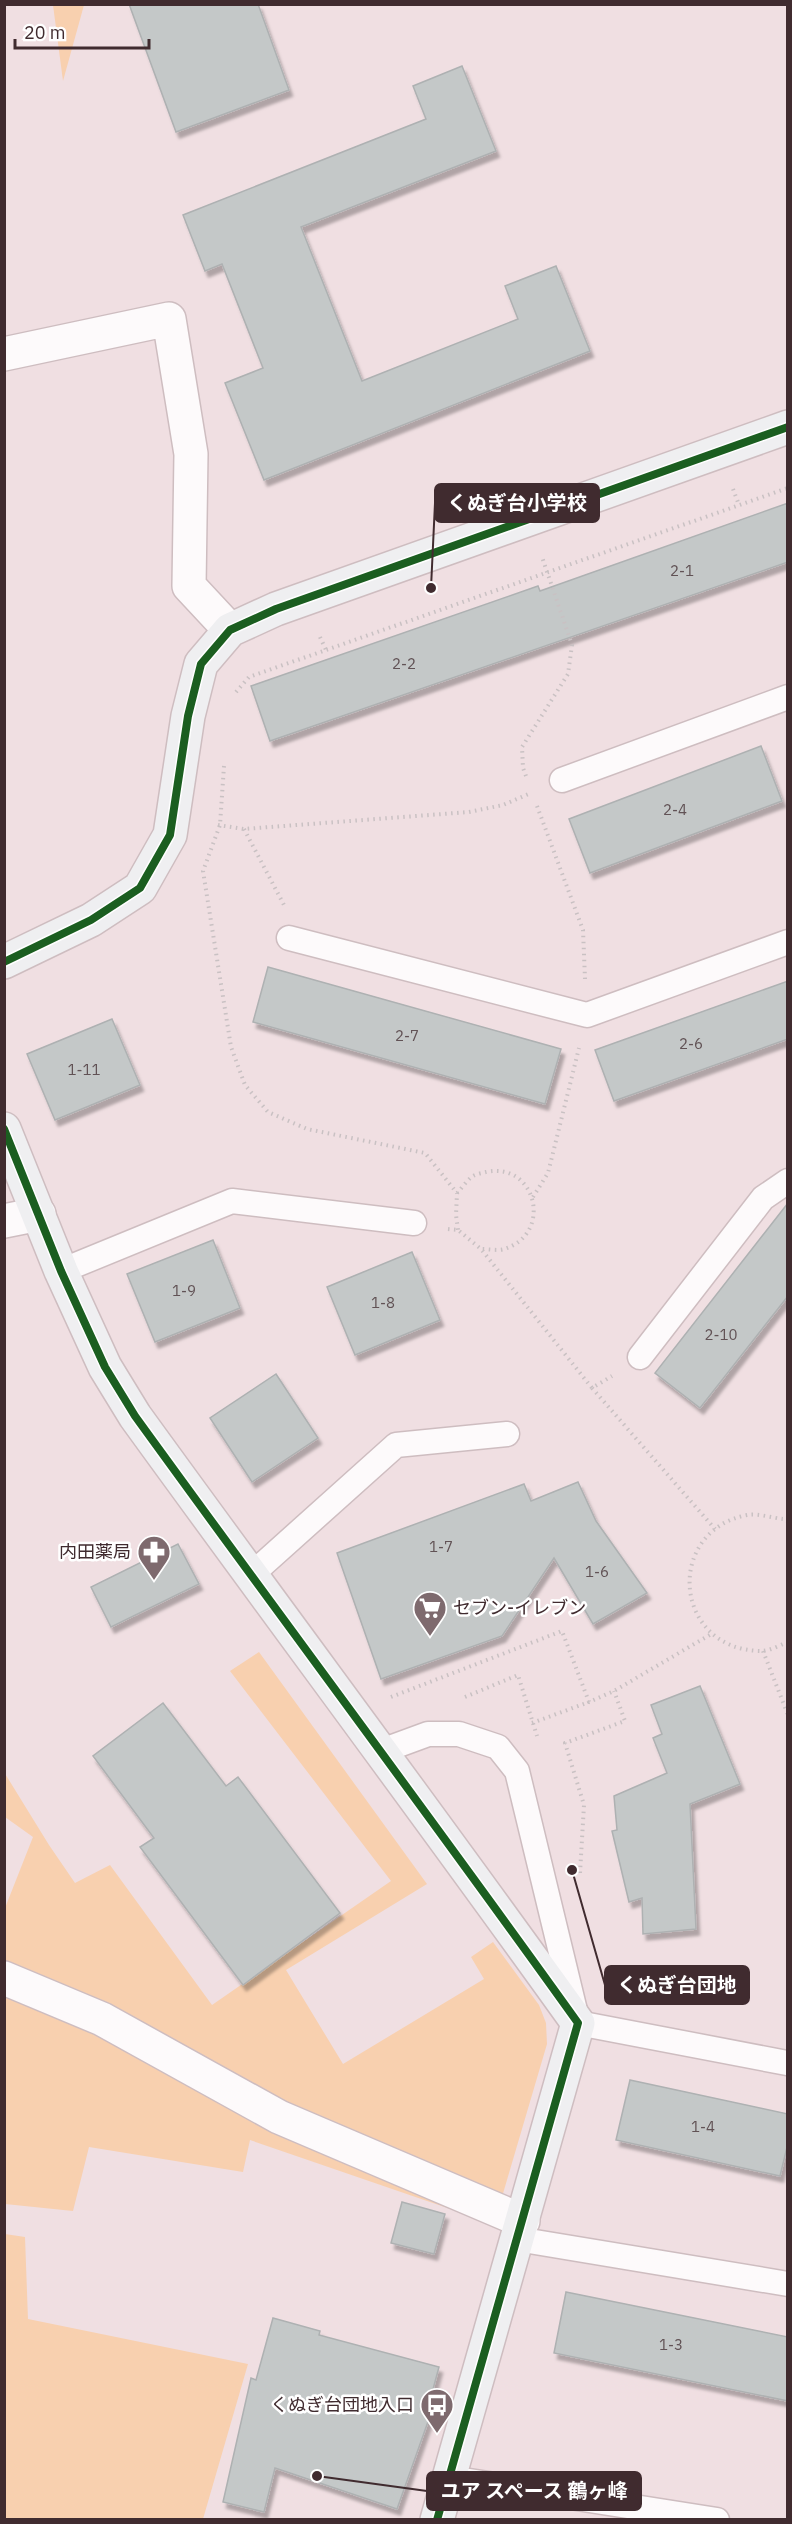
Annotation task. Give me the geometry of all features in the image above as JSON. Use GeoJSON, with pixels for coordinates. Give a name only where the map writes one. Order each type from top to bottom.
{"type":"FeatureCollection","features":[{"type":"Feature","properties":{"kind":"street"},"geometry":{"type":"LineString","coordinates":[[4,354],[168,319],[190,454],[189,586],[230,630]]}},
{"type":"Feature","properties":{"kind":"street"},"geometry":{"type":"LineString","coordinates":[[4,962],[91,920],[140,888],[170,836],[188,716],[201,664],[230,630],[276,609],[788,427]]}},
{"type":"Feature","properties":{"kind":"street"},"geometry":{"type":"LineString","coordinates":[[4,1129],[61,1271],[105,1367],[129,1407],[379,1752],[448,1841],[578,2023],[437,2520]]}},
{"type":"Feature","properties":{"kind":"street"},"geometry":{"type":"LineString","coordinates":[[4,1221],[39,1214]]}},
{"type":"Feature","properties":{"kind":"street"},"geometry":{"type":"LineString","coordinates":[[4,1978],[102,2019],[279,2117],[520,2230]]}},
{"type":"Feature","properties":{"kind":"lane"},"geometry":{"type":"LineString","coordinates":[[562,780],[788,697]]}},
{"type":"Feature","properties":{"kind":"lane"},"geometry":{"type":"LineString","coordinates":[[296,940],[587,1015],[788,942]]}},
{"type":"Feature","properties":{"kind":"lane"},"geometry":{"type":"LineString","coordinates":[[640,1357],[763,1198],[788,1181]]}},
{"type":"Feature","properties":{"kind":"lane"},"geometry":{"type":"LineString","coordinates":[[61,1271],[232,1201],[414,1223]]}},
{"type":"Feature","properties":{"kind":"lane"},"geometry":{"type":"LineString","coordinates":[[251,1575],[396,1445],[507,1434]]}},
{"type":"Feature","properties":{"kind":"lane"},"geometry":{"type":"LineString","coordinates":[[379,1752],[428,1734],[459,1734],[498,1747],[517,1771],[578,2023],[787,2063]]}},
{"type":"Feature","properties":{"kind":"lane"},"geometry":{"type":"LineString","coordinates":[[520,2230],[788,2284]]}},
{"type":"Feature","properties":{"kind":"lane"},"geometry":{"type":"LineString","coordinates":[[450,2478],[717,2520]]}},
{"type":"Feature","properties":{"kind":"path"},"geometry":{"type":"LineString","coordinates":[[733,488],[739,505]]}},
{"type":"Feature","properties":{"kind":"path"},"geometry":{"type":"LineString","coordinates":[[235,694],[249,677],[788,488]]}},
{"type":"Feature","properties":{"kind":"path"},"geometry":{"type":"LineString","coordinates":[[533,1197],[548,1173],[569,1096],[587,1015],[583,930],[523,768],[522,747],[568,674],[572,645],[541,556]]}},
{"type":"Feature","properties":{"kind":"path"},"geometry":{"type":"LineString","coordinates":[[320,637],[326,650]]}},
{"type":"Feature","properties":{"kind":"path"},"geometry":{"type":"LineString","coordinates":[[224,758],[220,825],[203,871],[231,1047],[245,1085],[268,1112],[307,1129],[425,1153],[457,1193]]}},
{"type":"Feature","properties":{"kind":"path"},"geometry":{"type":"LineString","coordinates":[[173,820],[244,829],[469,812],[502,805],[562,780]]}},
{"type":"Feature","properties":{"kind":"path"},"geometry":{"type":"LineString","coordinates":[[244,829],[296,940]]}},
{"type":"Feature","properties":{"kind":"path"},"geometry":{"type":"LineString","coordinates":[[458,1230],[457,1193],[474,1175],[497,1170],[520,1178],[533,1197],[535,1220],[523,1240],[503,1250],[481,1249]]}},
{"type":"Feature","properties":{"kind":"path"},"geometry":{"type":"LineString","coordinates":[[414,1223],[458,1230],[481,1249],[592,1388],[714,1529]]}},
{"type":"Feature","properties":{"kind":"path"},"geometry":{"type":"LineString","coordinates":[[592,1388],[640,1357]]}},
{"type":"Feature","properties":{"kind":"path"},"geometry":{"type":"LineString","coordinates":[[788,1522],[783,1519],[748,1515],[714,1529],[693,1556],[689,1592],[702,1624],[729,1646],[763,1651],[788,1642]]}},
{"type":"Feature","properties":{"kind":"path"},"geometry":{"type":"LineString","coordinates":[[387,1698],[562,1631],[589,1702]]}},
{"type":"Feature","properties":{"kind":"path"},"geometry":{"type":"LineString","coordinates":[[532,1723],[614,1691],[713,1633]]}},
{"type":"Feature","properties":{"kind":"path"},"geometry":{"type":"LineString","coordinates":[[763,1651],[788,1715]]}},
{"type":"Feature","properties":{"kind":"path"},"geometry":{"type":"LineString","coordinates":[[580,1876],[584,1805],[565,1743],[625,1721],[614,1691]]}},
{"type":"Feature","properties":{"kind":"shaded area"},"geometry":{"type":"Polygon","coordinates":[[[53,5],[84,5],[63,81],[53,5]]]}},
{"type":"Feature","properties":{"kind":"shaded area"},"geometry":{"type":"Polygon","coordinates":[[[259,1652],[427,1884],[286,1970],[343,2064],[484,1979],[471,1957],[493,1942],[539,2005],[546,2023],[547,2044],[494,2224],[250,2140],[243,2172],[89,2147],[73,2211],[5,2204],[5,1908],[33,1837],[5,1817],[4,1772],[75,1883],[110,1865],[212,2005],[391,1881],[230,1671],[259,1652]]]}},
{"type":"Feature","properties":{"kind":"shaded area"},"geometry":{"type":"Polygon","coordinates":[[[5,2234],[25,2237],[28,2319],[248,2364],[203,2519],[5,2519],[5,2234]]]}},
{"type":"Feature","properties":{"kind":"building"},"geometry":{"type":"Polygon","coordinates":[[[129,4],[258,4],[289,90],[176,132],[129,4]]]}},
{"type":"Feature","properties":{"kind":"building"},"geometry":{"type":"Polygon","coordinates":[[[462,66],[496,151],[301,227],[362,381],[518,319],[505,286],[556,266],[590,351],[264,480],[225,383],[263,368],[222,264],[205,271],[183,215],[426,119],[413,86],[462,66]]]}},
{"type":"Feature","properties":{"kind":"building"},"geometry":{"type":"Polygon","coordinates":[[[788,503],[788,562],[270,741],[251,686],[538,586],[540,591],[788,503]]]}},
{"type":"Feature","properties":{"kind":"building"},"geometry":{"type":"Polygon","coordinates":[[[761,746],[782,801],[590,873],[569,819],[761,746]]]}},
{"type":"Feature","properties":{"kind":"building"},"geometry":{"type":"Polygon","coordinates":[[[268,967],[561,1049],[545,1104],[253,1022],[268,967]]]}},
{"type":"Feature","properties":{"kind":"building"},"geometry":{"type":"Polygon","coordinates":[[[788,981],[788,1039],[614,1101],[595,1050],[788,981]]]}},
{"type":"Feature","properties":{"kind":"building"},"geometry":{"type":"Polygon","coordinates":[[[112,1019],[140,1085],[55,1120],[27,1054],[112,1019]]]}},
{"type":"Feature","properties":{"kind":"building"},"geometry":{"type":"Polygon","coordinates":[[[788,1203],[788,1296],[700,1408],[655,1373],[788,1203]]]}},
{"type":"Feature","properties":{"kind":"building"},"geometry":{"type":"Polygon","coordinates":[[[213,1240],[240,1308],[155,1342],[127,1274],[213,1240]]]}},
{"type":"Feature","properties":{"kind":"building"},"geometry":{"type":"Polygon","coordinates":[[[412,1252],[440,1320],[355,1355],[327,1287],[412,1252]]]}},
{"type":"Feature","properties":{"kind":"building"},"geometry":{"type":"Polygon","coordinates":[[[276,1374],[318,1438],[252,1482],[210,1418],[276,1374]]]}},
{"type":"Feature","properties":{"kind":"building"},"geometry":{"type":"Polygon","coordinates":[[[578,1482],[596,1521],[647,1593],[593,1624],[554,1558],[502,1636],[381,1679],[337,1553],[524,1484],[531,1501],[578,1482]]]}},
{"type":"Feature","properties":{"kind":"building"},"geometry":{"type":"Polygon","coordinates":[[[178,1544],[199,1584],[111,1627],[91,1587],[178,1544]]]}},
{"type":"Feature","properties":{"kind":"building"},"geometry":{"type":"Polygon","coordinates":[[[700,1686],[740,1784],[690,1804],[696,1929],[643,1934],[642,1898],[629,1902],[612,1831],[617,1830],[614,1796],[667,1773],[653,1738],[662,1734],[651,1705],[700,1686]]]}},
{"type":"Feature","properties":{"kind":"building"},"geometry":{"type":"Polygon","coordinates":[[[163,1703],[226,1786],[238,1777],[340,1913],[243,1985],[140,1847],[154,1838],[93,1756],[163,1703]]]}},
{"type":"Feature","properties":{"kind":"building"},"geometry":{"type":"Polygon","coordinates":[[[630,2080],[788,2114],[788,2143],[780,2176],[616,2140],[630,2080]]]}},
{"type":"Feature","properties":{"kind":"building"},"geometry":{"type":"Polygon","coordinates":[[[402,2202],[445,2214],[434,2254],[391,2243],[402,2202]]]}},
{"type":"Feature","properties":{"kind":"building"},"geometry":{"type":"Polygon","coordinates":[[[566,2292],[788,2337],[788,2401],[554,2353],[566,2292]]]}},
{"type":"Feature","properties":{"kind":"building"},"geometry":{"type":"Polygon","coordinates":[[[273,2318],[320,2331],[319,2335],[439,2367],[426,2415],[430,2416],[397,2509],[275,2468],[264,2512],[223,2502],[251,2378],[256,2380],[273,2318]]]}},
{"type":"Feature","properties":{"kind":"cycle path"},"geometry":{"type":"LineString","coordinates":[[4,962],[91,920],[140,888],[170,835],[188,716],[201,664],[230,630],[276,609],[788,427]]}},
{"type":"Feature","properties":{"kind":"cycle path"},"geometry":{"type":"LineString","coordinates":[[4,1129],[61,1271],[105,1367],[135,1416],[578,2023],[437,2520]]}},
{"type":"Feature","properties":{"kind":"place","name":"くぬぎ台小学校"},"geometry":{"type":"Point","coordinates":[431,588]}},
{"type":"Feature","properties":{"kind":"place","name":"内田薬局"},"geometry":{"type":"Point","coordinates":[154,1581]}},
{"type":"Feature","properties":{"kind":"place","name":"セブン-イレブン"},"geometry":{"type":"Point","coordinates":[430,1637]}},
{"type":"Feature","properties":{"kind":"place","name":"くぬぎ台団地"},"geometry":{"type":"Point","coordinates":[572,1870]}},
{"type":"Feature","properties":{"kind":"place","name":"くぬぎ台団地入口"},"geometry":{"type":"Point","coordinates":[437,2434]}},
{"type":"Feature","properties":{"kind":"place","name":"ユア スペース 鶴ヶ峰"},"geometry":{"type":"Point","coordinates":[317,2476]}}]}
